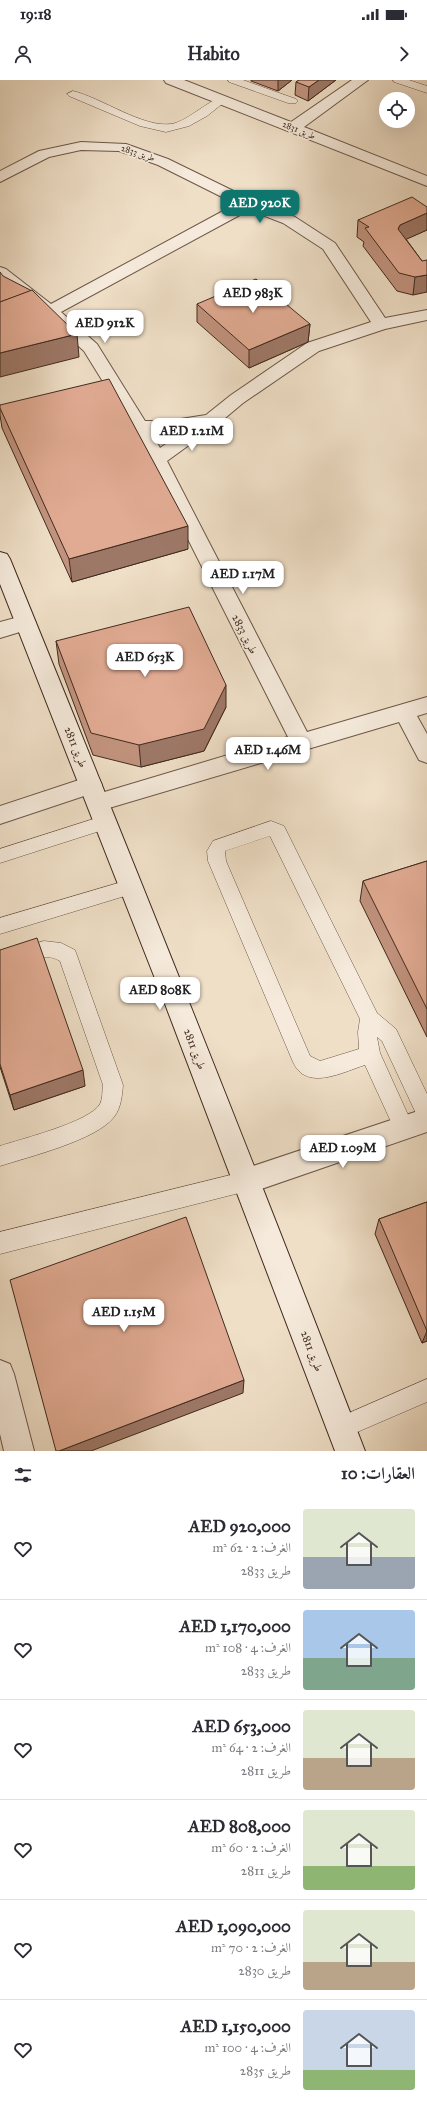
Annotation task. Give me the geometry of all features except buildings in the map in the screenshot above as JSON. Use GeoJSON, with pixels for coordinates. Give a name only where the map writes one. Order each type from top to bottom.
{"type":"FeatureCollection","features":[{"type":"Feature","properties":{"kind":"street","name":"طريق 2831"},"geometry":{"type":"LineString","coordinates":[[171,80],[427,181]]}},
{"type":"Feature","properties":{"kind":"street"},"geometry":{"type":"LineString","coordinates":[[293,128],[360,80]]}},
{"type":"Feature","properties":{"kind":"street","name":"طريق 2833"},"geometry":{"type":"LineString","coordinates":[[0,178],[44,154],[81,146],[121,146],[163,162],[248,204],[289,220],[329,246],[381,324]]}},
{"type":"Feature","properties":{"kind":"street"},"geometry":{"type":"LineString","coordinates":[[50,311],[248,204]]}},
{"type":"Feature","properties":{"kind":"street","name":"طريق 2833"},"geometry":{"type":"LineString","coordinates":[[0,272],[50,311],[91,348],[140,427],[156,461],[302,743]]}},
{"type":"Feature","properties":{"kind":"street"},"geometry":{"type":"LineString","coordinates":[[156,461],[212,420],[237,399],[313,347],[381,324],[427,315]]}},
{"type":"Feature","properties":{"kind":"street"},"geometry":{"type":"LineString","coordinates":[[140,427],[168,427],[212,420]]}},
{"type":"Feature","properties":{"kind":"street","name":"طريق 2811"},"geometry":{"type":"LineString","coordinates":[[0,559],[132,887],[247,1181],[350,1451]]}},
{"type":"Feature","properties":{"kind":"street"},"geometry":{"type":"LineString","coordinates":[[0,630],[26,623]]}},
{"type":"Feature","properties":{"kind":"street"},"geometry":{"type":"LineString","coordinates":[[0,814],[99,803],[427,705]]}},
{"type":"Feature","properties":{"kind":"street"},"geometry":{"type":"LineString","coordinates":[[404,712],[427,754]]}},
{"type":"Feature","properties":{"kind":"street"},"geometry":{"type":"LineString","coordinates":[[247,1181],[415,1124]]}},
{"type":"Feature","properties":{"kind":"street"},"geometry":{"type":"LineString","coordinates":[[0,1374],[19,1451]]}},
{"type":"Feature","properties":{"kind":"lane"},"geometry":{"type":"LineString","coordinates":[[233,80],[292,101]]}},
{"type":"Feature","properties":{"kind":"lane"},"geometry":{"type":"LineString","coordinates":[[398,80],[427,90]]}},
{"type":"Feature","properties":{"kind":"lane"},"geometry":{"type":"LineString","coordinates":[[73,94],[156,129],[165,130],[175,128],[221,100]]}},
{"type":"Feature","properties":{"kind":"lane"},"geometry":{"type":"LineString","coordinates":[[0,856],[99,803]]}},
{"type":"Feature","properties":{"kind":"lane"},"geometry":{"type":"LineString","coordinates":[[370,1054],[320,1070],[311,1068],[303,1062],[217,861],[216,850],[219,846],[271,828],[278,831],[370,1019],[389,1035],[427,1115]]}},
{"type":"Feature","properties":{"kind":"lane"},"geometry":{"type":"LineString","coordinates":[[0,926],[132,887]]}},
{"type":"Feature","properties":{"kind":"lane"},"geometry":{"type":"LineString","coordinates":[[0,962],[49,948],[61,950],[68,956],[113,1085],[112,1099],[108,1110],[98,1120],[82,1128],[0,1156]]}},
{"type":"Feature","properties":{"kind":"lane"},"geometry":{"type":"LineString","coordinates":[[370,1019],[367,1036],[370,1054],[415,1124]]}},
{"type":"Feature","properties":{"kind":"lane"},"geometry":{"type":"LineString","coordinates":[[0,1243],[247,1181]]}},
{"type":"Feature","properties":{"kind":"lane"},"geometry":{"type":"LineString","coordinates":[[341,1428],[427,1390]]}}]}
